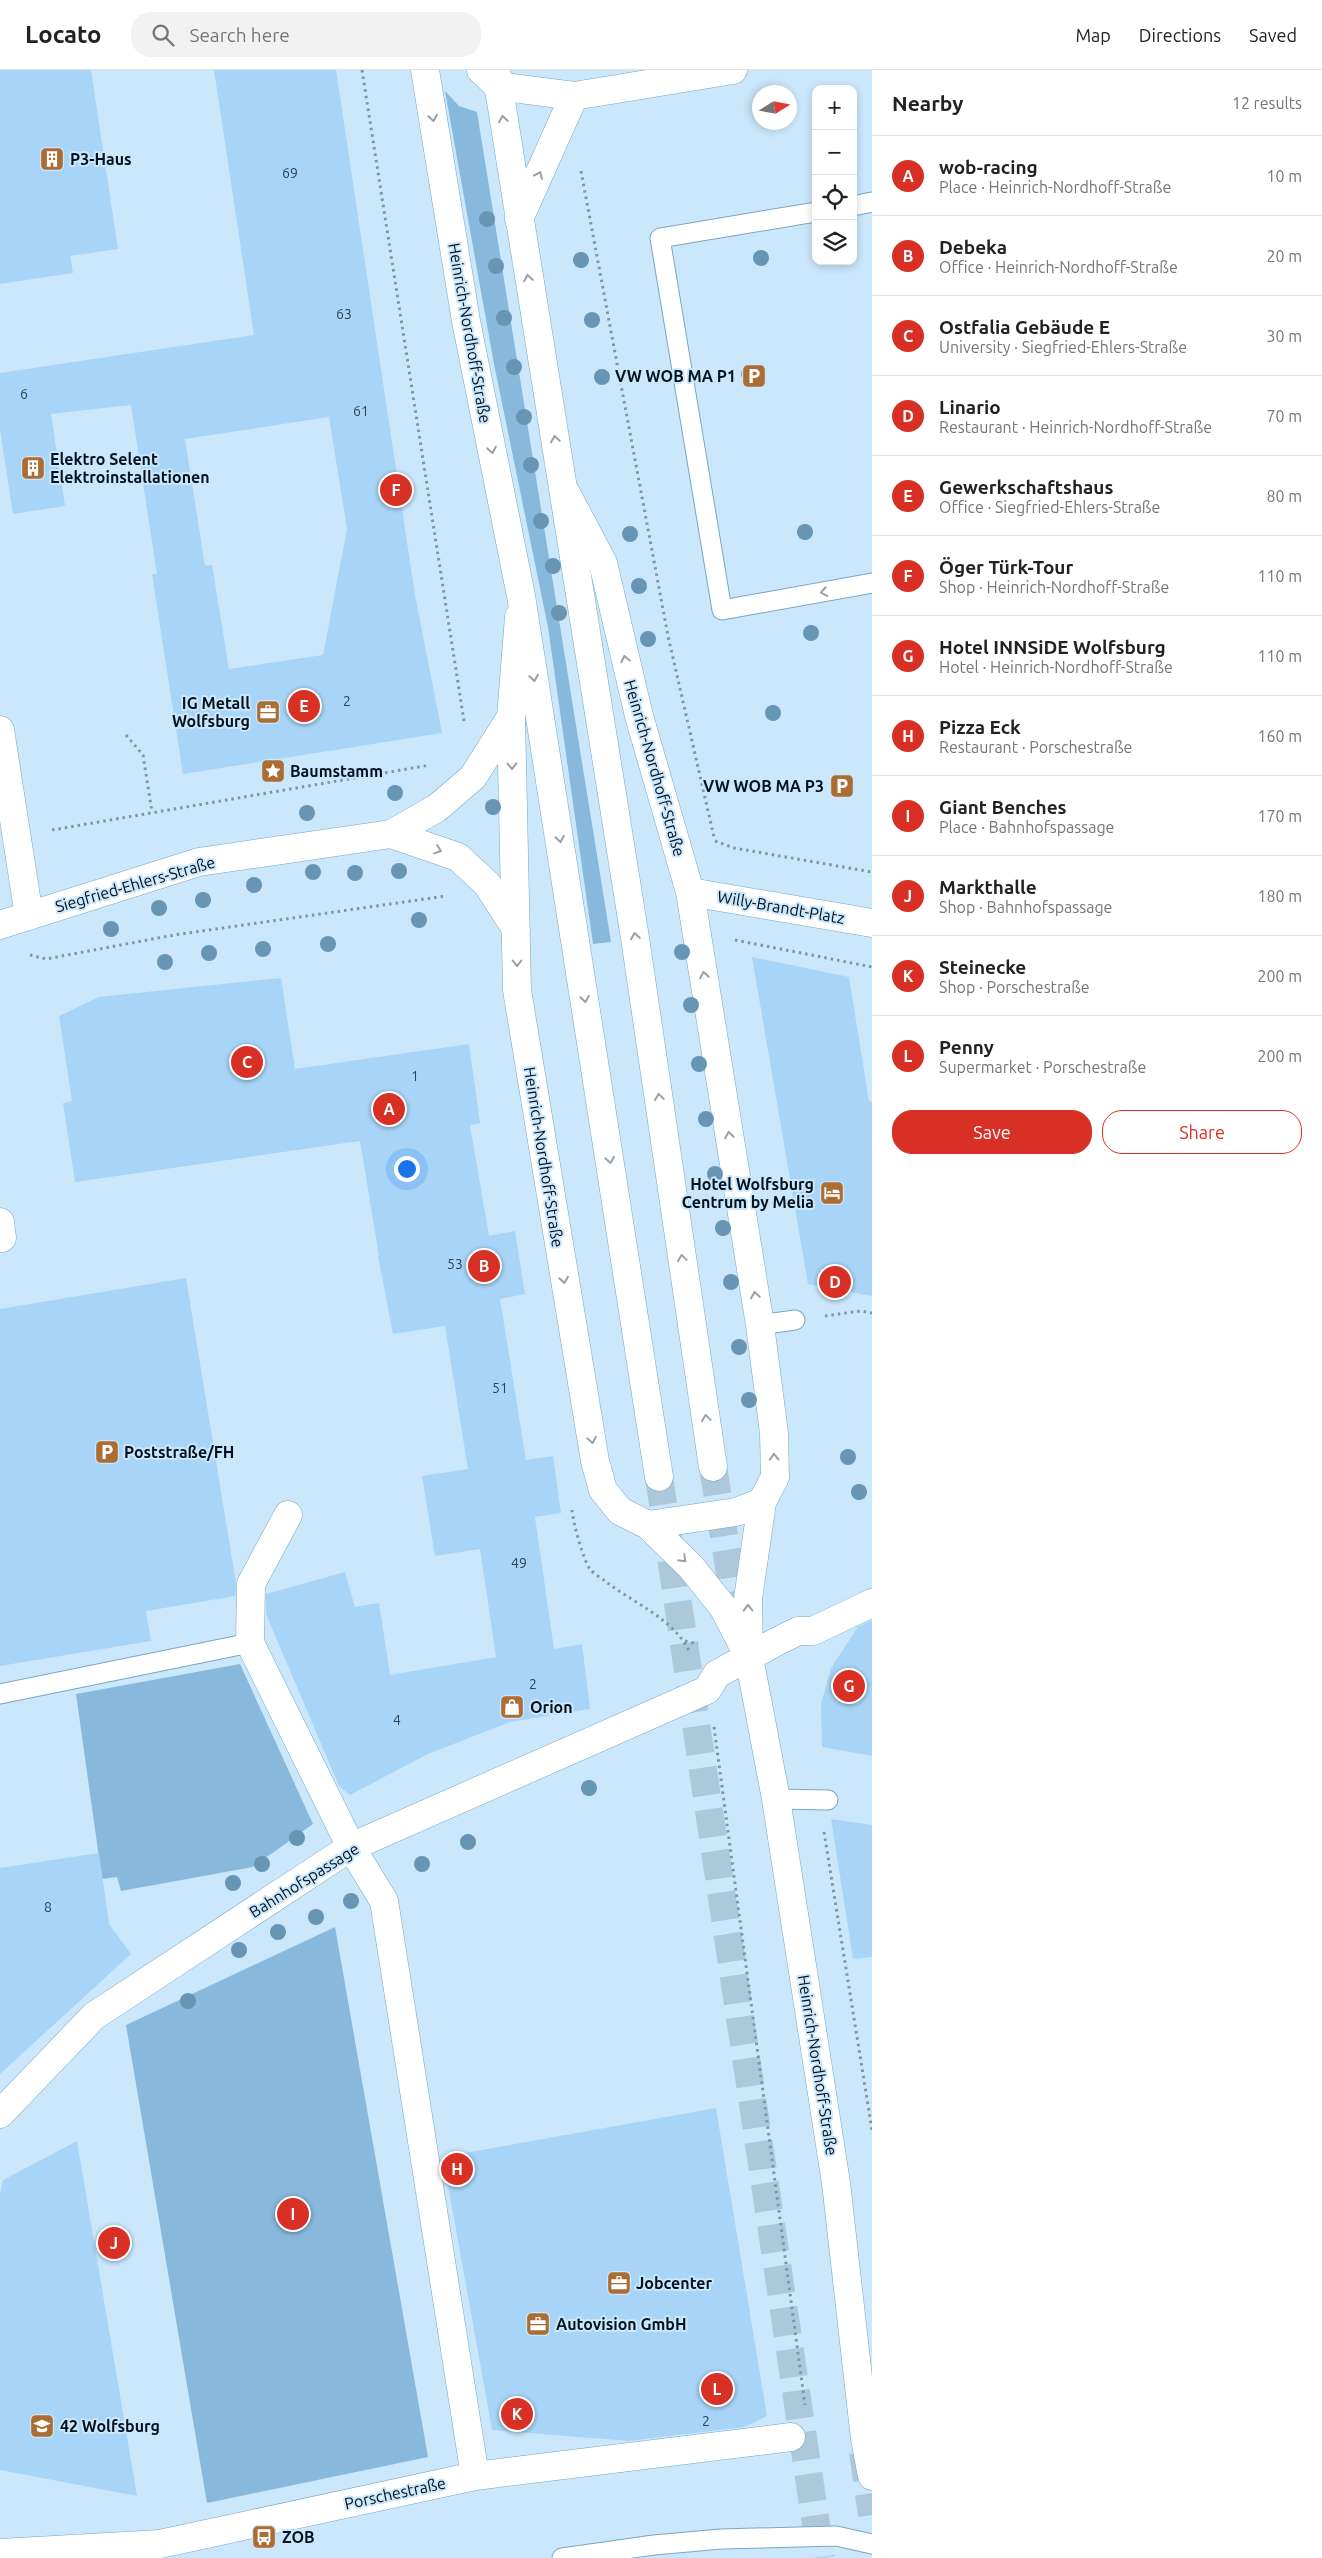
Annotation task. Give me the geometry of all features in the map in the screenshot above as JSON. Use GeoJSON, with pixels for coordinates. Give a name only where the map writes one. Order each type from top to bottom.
{"type":"FeatureCollection","features":[{"type":"Feature","properties":{"kind":"street","name":"Heinrich-Nordhoff-Straße"},"geometry":{"type":"LineString","coordinates":[[425,70],[466,321],[521,596],[659,1477]]}},
{"type":"Feature","properties":{"kind":"street"},"geometry":{"type":"LineString","coordinates":[[519,219],[574,96],[733,70]]}},
{"type":"Feature","properties":{"kind":"street","name":"Heinrich-Nordhoff-Straße"},"geometry":{"type":"LineString","coordinates":[[574,96],[492,75],[519,219],[634,928],[713,1467]]}},
{"type":"Feature","properties":{"kind":"street","name":"Heinrich-Nordhoff-Straße"},"geometry":{"type":"LineString","coordinates":[[562,487],[602,563],[639,716],[690,892],[760,1325],[774,1433],[775,1477],[762,1502],[748,1600],[749,1657],[776,1799],[836,2183],[865,2439],[872,2476]]}},
{"type":"Feature","properties":{"kind":"street","name":"Heinrich-Nordhoff-Straße"},"geometry":{"type":"LineString","coordinates":[[521,596],[511,717],[517,990],[595,1461],[603,1490],[620,1511],[648,1525],[691,1567],[723,1607],[749,1657]]}},
{"type":"Feature","properties":{"kind":"street","name":"Siegfried-Ehlers-Straße"},"geometry":{"type":"LineString","coordinates":[[0,925],[199,862],[392,834],[437,808],[473,777],[511,717]]}},
{"type":"Feature","properties":{"kind":"street"},"geometry":{"type":"LineString","coordinates":[[0,730],[29,916]]}},
{"type":"Feature","properties":{"kind":"street","name":"Siegfried-Ehlers-Straße"},"geometry":{"type":"LineString","coordinates":[[392,834],[458,856],[486,884],[516,929]]}},
{"type":"Feature","properties":{"kind":"street","name":"Willy-Brandt-Platz"},"geometry":{"type":"LineString","coordinates":[[690,892],[872,923]]}},
{"type":"Feature","properties":{"kind":"street"},"geometry":{"type":"LineString","coordinates":[[648,1525],[736,1512],[762,1502]]}},
{"type":"Feature","properties":{"kind":"street"},"geometry":{"type":"LineString","coordinates":[[288,1515],[251,1584],[250,1643],[351,1847],[384,1901],[475,2476]]}},
{"type":"Feature","properties":{"kind":"street"},"geometry":{"type":"LineString","coordinates":[[707,1690],[717,1674],[798,1631],[813,1631],[872,1603]]}},
{"type":"Feature","properties":{"kind":"street","name":"Bahnhofspassage"},"geometry":{"type":"LineString","coordinates":[[0,2114],[94,2016],[351,1847],[707,1690]]}},
{"type":"Feature","properties":{"kind":"street","name":"Porschestraße"},"geometry":{"type":"LineString","coordinates":[[0,2554],[160,2544],[475,2476],[790,2437]]}},
{"type":"Feature","properties":{"kind":"lane"},"geometry":{"type":"LineString","coordinates":[[857,205],[872,202]]}},
{"type":"Feature","properties":{"kind":"lane"},"geometry":{"type":"LineString","coordinates":[[812,213],[660,238],[722,610],[872,583]]}},
{"type":"Feature","properties":{"kind":"lane"},"geometry":{"type":"LineString","coordinates":[[760,1325],[795,1320]]}},
{"type":"Feature","properties":{"kind":"lane"},"geometry":{"type":"LineString","coordinates":[[0,1694],[250,1643]]}},
{"type":"Feature","properties":{"kind":"lane"},"geometry":{"type":"LineString","coordinates":[[776,1799],[828,1800]]}},
{"type":"Feature","properties":{"kind":"lane"},"geometry":{"type":"LineString","coordinates":[[562,2558],[654,2545],[722,2539],[836,2536],[872,2544]]}},
{"type":"Feature","properties":{"kind":"path"},"geometry":{"type":"LineString","coordinates":[[362,70],[473,777]]}},
{"type":"Feature","properties":{"kind":"path"},"geometry":{"type":"LineString","coordinates":[[126,735],[143,755],[152,812]]}},
{"type":"Feature","properties":{"kind":"path"},"geometry":{"type":"LineString","coordinates":[[18,848],[42,832],[433,764]]}},
{"type":"Feature","properties":{"kind":"path"},"geometry":{"type":"LineString","coordinates":[[715,841],[734,848],[872,872]]}},
{"type":"Feature","properties":{"kind":"path"},"geometry":{"type":"LineString","coordinates":[[28,954],[46,959],[184,934],[446,896],[454,898]]}},
{"type":"Feature","properties":{"kind":"path"},"geometry":{"type":"LineString","coordinates":[[735,940],[872,967]]}},
{"type":"Feature","properties":{"kind":"path"},"geometry":{"type":"LineString","coordinates":[[795,1320],[860,1311],[872,1313]]}},
{"type":"Feature","properties":{"kind":"path"},"geometry":{"type":"LineString","coordinates":[[707,1690],[717,1744],[806,2415]]}},
{"type":"Feature","properties":{"kind":"path"},"geometry":{"type":"LineString","coordinates":[[823,1824],[872,2130]]}},
{"type":"Feature","properties":{"kind":"shaded area"},"geometry":{"type":"Polygon","coordinates":[[[445,91],[459,106],[477,112],[611,942],[593,944],[548,627],[494,364],[445,91]]]}},
{"type":"Feature","properties":{"kind":"shaded area"},"geometry":{"type":"Polygon","coordinates":[[[240,1664],[313,1824],[253,1867],[121,1891],[117,1877],[102,1879],[76,1694],[240,1664]]]}},
{"type":"Feature","properties":{"kind":"shaded area"},"geometry":{"type":"Polygon","coordinates":[[[335,1927],[428,2457],[207,2503],[126,2025],[335,1927]]]}},
{"type":"Feature","properties":{"kind":"building","name":"P3-Haus"},"geometry":{"type":"Polygon","coordinates":[[[0,70],[91,70],[118,249],[70,256],[73,273],[0,284],[0,70]]]}},
{"type":"Feature","properties":{"kind":"building"},"geometry":{"type":"Polygon","coordinates":[[[214,70],[336,70],[415,595],[442,733],[183,774],[152,574],[157,574],[131,405],[51,414],[65,506],[13,514],[0,430],[0,373],[254,335],[214,70]],[[329,417],[185,439],[205,566],[212,565],[229,669],[323,655],[347,529],[329,417]]]}},
{"type":"Feature","properties":{"kind":"building","name":"Hotel Wolfsburg Centrum by Melia"},"geometry":{"type":"Polygon","coordinates":[[[752,957],[849,977],[869,1101],[872,1102],[872,1296],[808,1284],[752,957]]]}},
{"type":"Feature","properties":{"kind":"building"},"geometry":{"type":"Polygon","coordinates":[[[281,978],[295,1069],[469,1044],[480,1123],[470,1125],[489,1236],[515,1231],[525,1294],[500,1299],[526,1460],[553,1456],[561,1513],[535,1517],[554,1649],[582,1644],[590,1709],[510,1722],[428,1754],[350,1795],[339,1786],[266,1614],[266,1594],[345,1572],[355,1607],[379,1603],[390,1675],[496,1657],[480,1549],[435,1556],[422,1476],[468,1469],[445,1326],[393,1334],[378,1256],[360,1141],[75,1182],[63,1103],[72,1101],[59,1016],[99,997],[281,978]]]}},
{"type":"Feature","properties":{"kind":"building","name":"Poststraße/FH"},"geometry":{"type":"Polygon","coordinates":[[[186,1278],[236,1583],[235,1596],[146,1611],[151,1641],[0,1666],[0,1309],[186,1278]]]}},
{"type":"Feature","properties":{"kind":"building"},"geometry":{"type":"Polygon","coordinates":[[[872,1620],[872,1756],[822,1747],[821,1704],[831,1668],[858,1627],[872,1620]]]}},
{"type":"Feature","properties":{"kind":"building"},"geometry":{"type":"Polygon","coordinates":[[[831,1819],[872,1825],[872,1957],[853,1959],[831,1819]]]}},
{"type":"Feature","properties":{"kind":"building"},"geometry":{"type":"Polygon","coordinates":[[[99,1853],[109,1924],[131,1954],[0,2074],[0,1868],[99,1853]]]}},
{"type":"Feature","properties":{"kind":"building"},"geometry":{"type":"Polygon","coordinates":[[[716,2108],[767,2416],[744,2427],[629,2441],[492,2430],[443,2157],[716,2108]]]}},
{"type":"Feature","properties":{"kind":"building"},"geometry":{"type":"Polygon","coordinates":[[[77,2141],[137,2496],[0,2470],[0,2195],[3,2180],[77,2141]]]}},
{"type":"Feature","properties":{"kind":"tunnel"},"geometry":{"type":"LineString","coordinates":[[713,1467],[740,1636]]}},
{"type":"Feature","properties":{"kind":"tunnel"},"geometry":{"type":"LineString","coordinates":[[659,1477],[821,2558]]}},
{"type":"Feature","properties":{"kind":"tunnel"},"geometry":{"type":"LineString","coordinates":[[863,2452],[872,2515]]}},
{"type":"Feature","properties":{"kind":"place","name":"P3-Haus"},"geometry":{"type":"Point","coordinates":[52,159]}},
{"type":"Feature","properties":{"kind":"place","name":"VW WOB MA P1"},"geometry":{"type":"Point","coordinates":[754,376]}},
{"type":"Feature","properties":{"kind":"place","name":"Elektro Selent Elektroinstallationen"},"geometry":{"type":"Point","coordinates":[33,468]}},
{"type":"Feature","properties":{"kind":"place","name":"Öger Türk-Tour"},"geometry":{"type":"Point","coordinates":[396,490]}},
{"type":"Feature","properties":{"kind":"place","name":"Gewerkschaftshaus"},"geometry":{"type":"Point","coordinates":[304,706]}},
{"type":"Feature","properties":{"kind":"place","name":"IG Metall Wolfsburg"},"geometry":{"type":"Point","coordinates":[268,712]}},
{"type":"Feature","properties":{"kind":"place","name":"Baumstamm"},"geometry":{"type":"Point","coordinates":[273,771]}},
{"type":"Feature","properties":{"kind":"place","name":"VW WOB MA P3"},"geometry":{"type":"Point","coordinates":[842,786]}},
{"type":"Feature","properties":{"kind":"place","name":"Ostfalia Gebäude E"},"geometry":{"type":"Point","coordinates":[247,1062]}},
{"type":"Feature","properties":{"kind":"place","name":"wob-racing"},"geometry":{"type":"Point","coordinates":[389,1109]}},
{"type":"Feature","properties":{"kind":"place","name":"Hotel Wolfsburg Centrum by Melia"},"geometry":{"type":"Point","coordinates":[832,1193]}},
{"type":"Feature","properties":{"kind":"place","name":"Debeka"},"geometry":{"type":"Point","coordinates":[484,1266]}},
{"type":"Feature","properties":{"kind":"place","name":"Linario"},"geometry":{"type":"Point","coordinates":[835,1282]}},
{"type":"Feature","properties":{"kind":"place","name":"Poststraße/FH"},"geometry":{"type":"Point","coordinates":[107,1452]}},
{"type":"Feature","properties":{"kind":"place","name":"Hotel INNSiDE Wolfsburg"},"geometry":{"type":"Point","coordinates":[849,1686]}},
{"type":"Feature","properties":{"kind":"place","name":"Orion"},"geometry":{"type":"Point","coordinates":[512,1707]}},
{"type":"Feature","properties":{"kind":"place","name":"Pizza Eck"},"geometry":{"type":"Point","coordinates":[457,2169]}},
{"type":"Feature","properties":{"kind":"place","name":"Giant Benches"},"geometry":{"type":"Point","coordinates":[293,2214]}},
{"type":"Feature","properties":{"kind":"place","name":"Markthalle"},"geometry":{"type":"Point","coordinates":[114,2243]}},
{"type":"Feature","properties":{"kind":"place","name":"Jobcenter"},"geometry":{"type":"Point","coordinates":[619,2283]}},
{"type":"Feature","properties":{"kind":"place","name":"Autovision GmbH"},"geometry":{"type":"Point","coordinates":[538,2324]}},
{"type":"Feature","properties":{"kind":"place","name":"Penny"},"geometry":{"type":"Point","coordinates":[717,2389]}},
{"type":"Feature","properties":{"kind":"place","name":"Steinecke"},"geometry":{"type":"Point","coordinates":[517,2414]}},
{"type":"Feature","properties":{"kind":"place","name":"42 Wolfsburg"},"geometry":{"type":"Point","coordinates":[42,2426]}},
{"type":"Feature","properties":{"kind":"place","name":"ZOB"},"geometry":{"type":"Point","coordinates":[264,2537]}}]}
